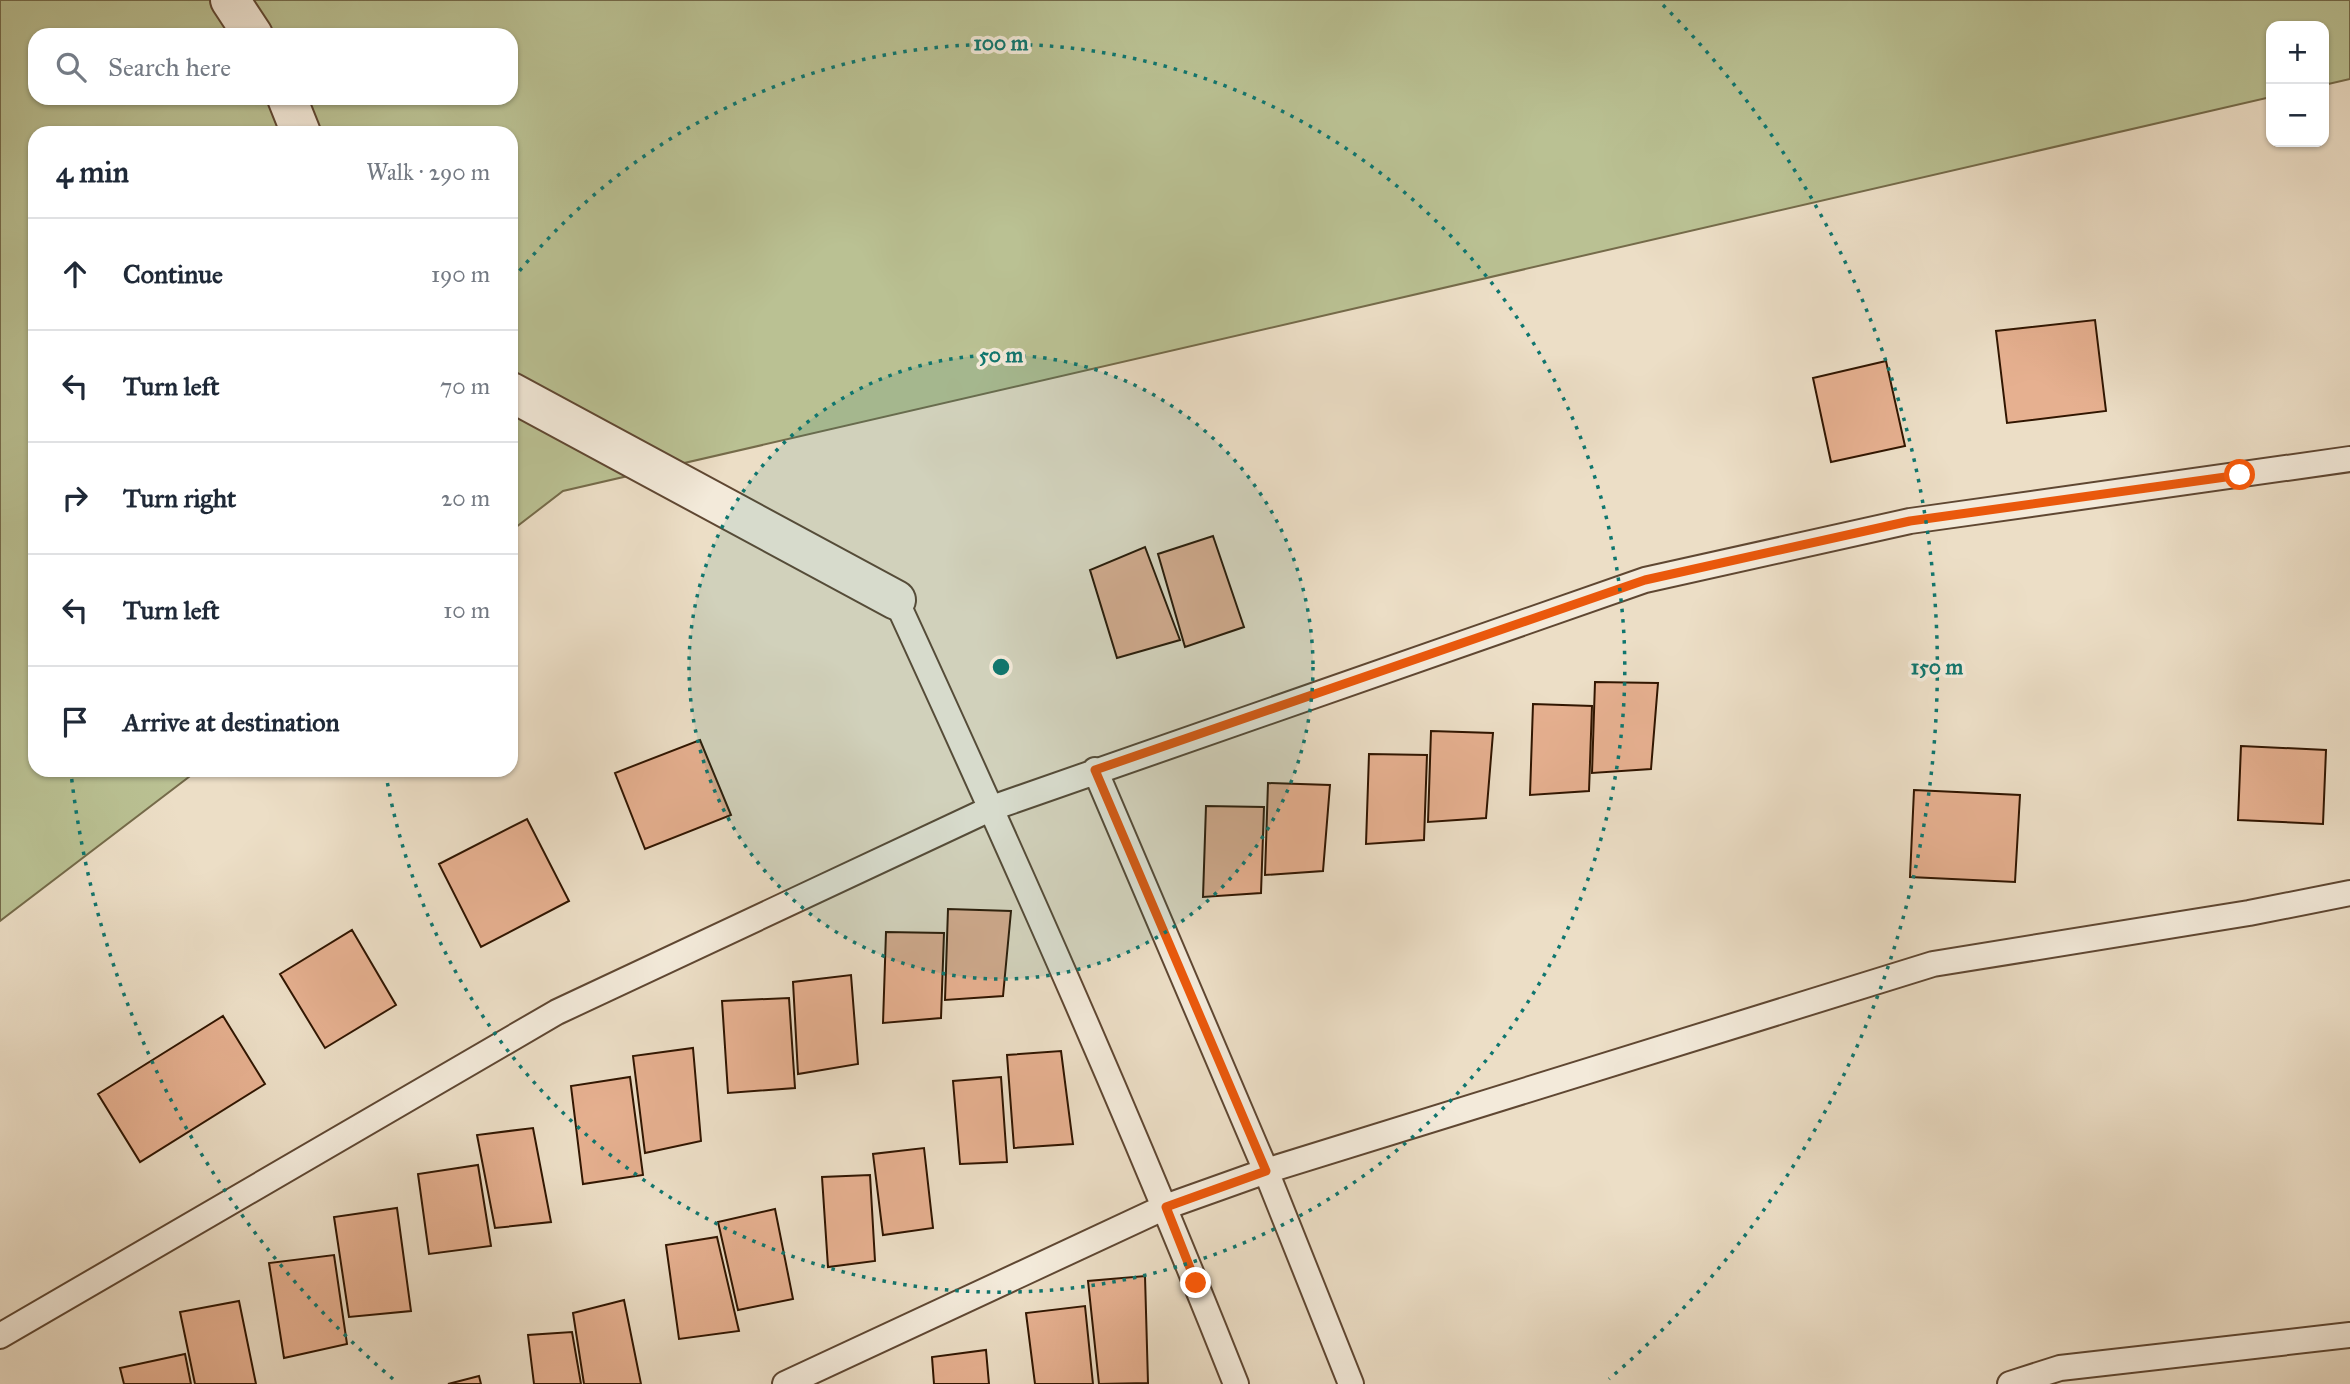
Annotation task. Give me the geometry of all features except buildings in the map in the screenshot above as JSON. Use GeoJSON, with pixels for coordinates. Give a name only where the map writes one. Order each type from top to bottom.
{"type":"FeatureCollection","features":[{"type":"Feature","properties":{"kind":"street"},"geometry":{"type":"LineString","coordinates":[[230,0],[248,28]]}},
{"type":"Feature","properties":{"kind":"street"},"geometry":{"type":"LineString","coordinates":[[290,105],[298,126]]}},
{"type":"Feature","properties":{"kind":"street"},"geometry":{"type":"LineString","coordinates":[[518,396],[896,600]]}},
{"type":"Feature","properties":{"kind":"lane"},"geometry":{"type":"LineString","coordinates":[[0,1336],[557,1012],[992,808],[1645,580],[1910,521],[2350,459]]}},
{"type":"Feature","properties":{"kind":"lane"},"geometry":{"type":"LineString","coordinates":[[896,600],[992,808],[1166,1207],[1236,1384]]}},
{"type":"Feature","properties":{"kind":"lane"},"geometry":{"type":"LineString","coordinates":[[1095,770],[1266,1171],[1351,1384]]}},
{"type":"Feature","properties":{"kind":"lane"},"geometry":{"type":"LineString","coordinates":[[785,1384],[1166,1207],[1266,1171],[1933,964],[2249,913],[2350,893]]}},
{"type":"Feature","properties":{"kind":"lane"},"geometry":{"type":"LineString","coordinates":[[2010,1384],[2060,1368],[2350,1335]]}},
{"type":"Feature","properties":{"kind":"green space"},"geometry":{"type":"Polygon","coordinates":[[[0,0],[2350,0],[2350,79],[2329,84],[2329,21],[2266,21],[2266,98],[563,491],[518,526],[518,126],[28,126],[28,777],[189,777],[0,921],[0,0]]]}},
{"type":"Feature","properties":{"kind":"route"},"geometry":{"type":"LineString","coordinates":[[1196,1283],[1166,1207],[1266,1171],[1095,770],[1645,580],[1910,521],[2240,475]]}}]}
